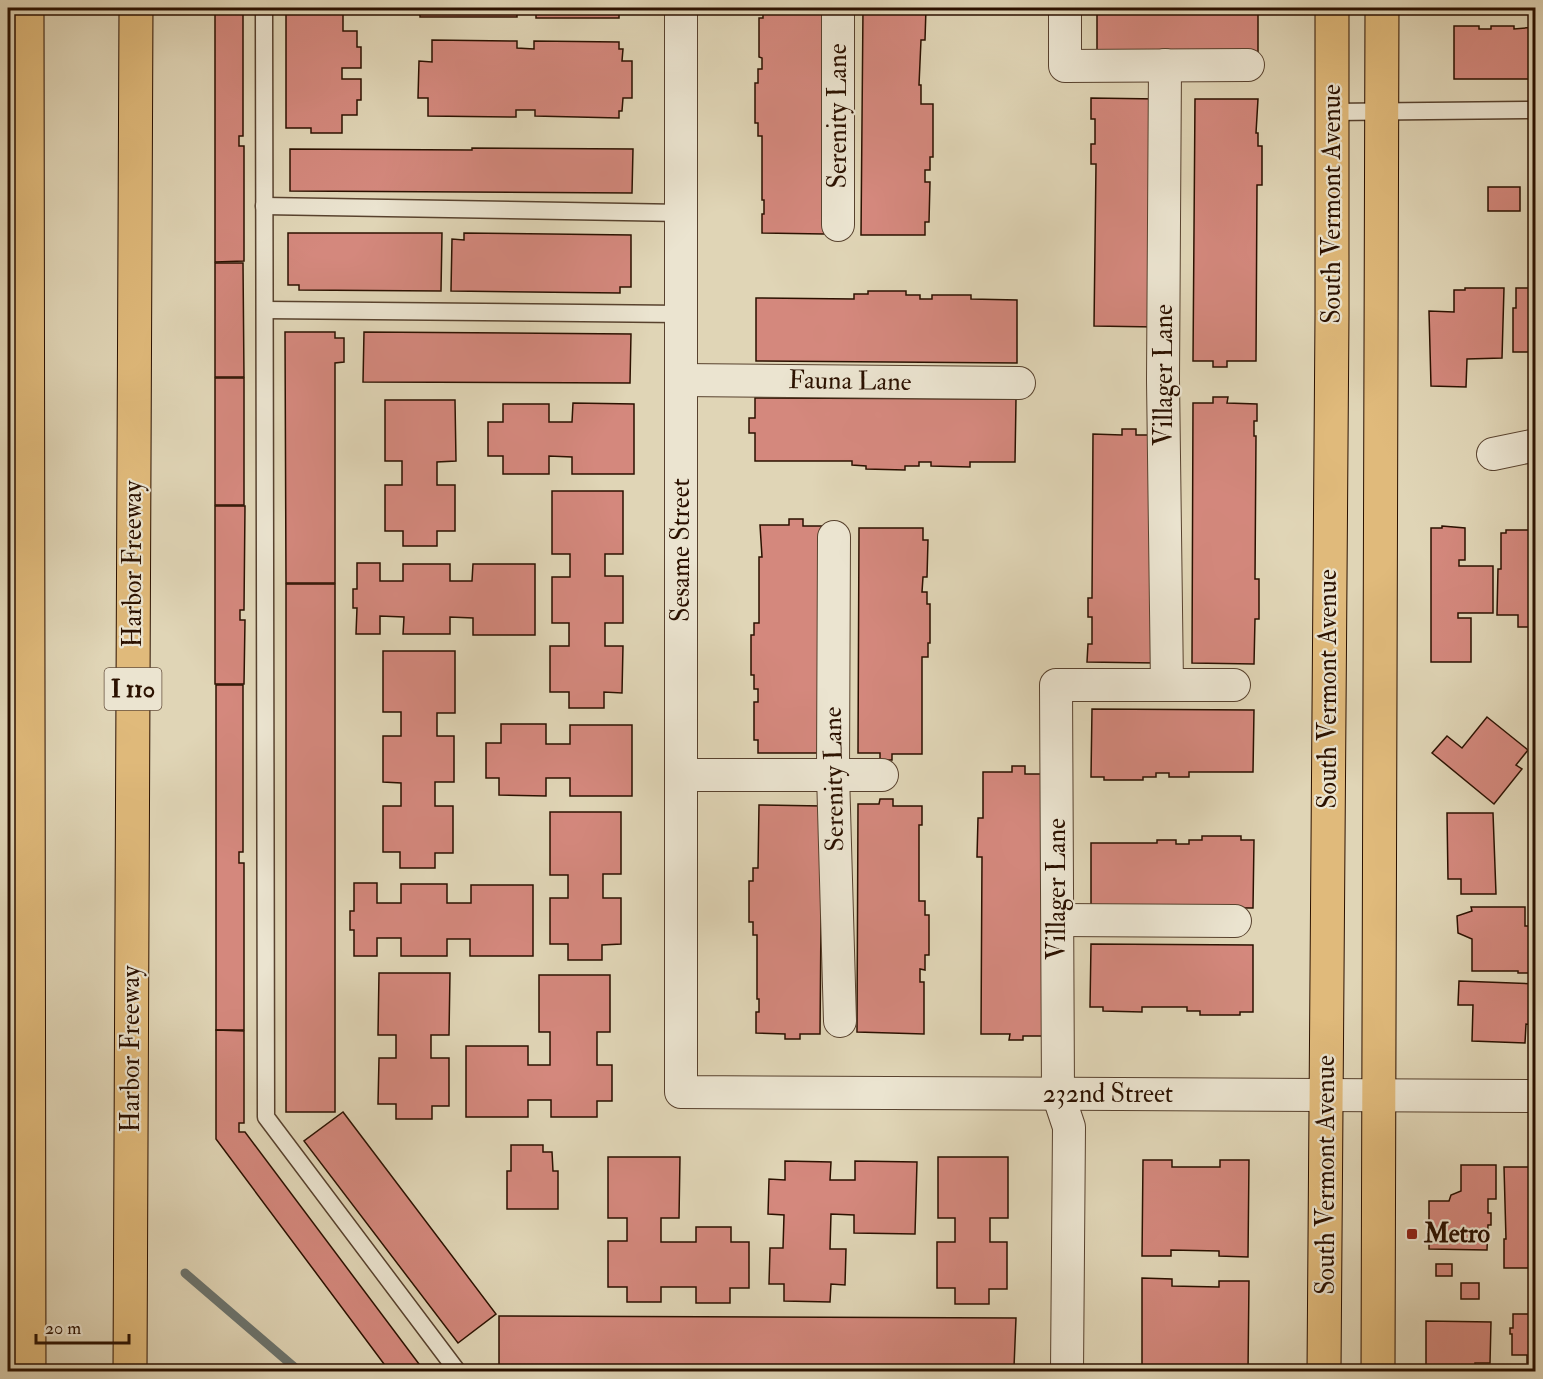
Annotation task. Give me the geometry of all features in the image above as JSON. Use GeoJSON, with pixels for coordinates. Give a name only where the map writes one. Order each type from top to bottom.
{"type":"FeatureCollection","features":[{"type":"Feature","properties":{"kind":"main road"},"geometry":{"type":"LineString","coordinates":[[27,8],[29,1371]]}},
{"type":"Feature","properties":{"kind":"main road","name":"Harbor Freeway"},"geometry":{"type":"LineString","coordinates":[[130,1371],[136,8]]}},
{"type":"Feature","properties":{"kind":"main road","name":"South Vermont Avenue"},"geometry":{"type":"LineString","coordinates":[[1324,1371],[1332,8]]}},
{"type":"Feature","properties":{"kind":"main road","name":"South Vermont Avenue"},"geometry":{"type":"LineString","coordinates":[[1378,1371],[1382,8]]}},
{"type":"Feature","properties":{"kind":"street","name":"Sesame Street"},"geometry":{"type":"LineString","coordinates":[[681,8],[681,1092]]}},
{"type":"Feature","properties":{"kind":"street","name":"Serenity Lane"},"geometry":{"type":"LineString","coordinates":[[838,8],[838,225]]}},
{"type":"Feature","properties":{"kind":"street"},"geometry":{"type":"LineString","coordinates":[[1065,8],[1065,66],[1248,65]]}},
{"type":"Feature","properties":{"kind":"street","name":"Villager Lane"},"geometry":{"type":"LineString","coordinates":[[1067,1371],[1069,1127],[1058,1094],[1056,684],[1167,684],[1163,380],[1165,65]]}},
{"type":"Feature","properties":{"kind":"street","name":"Fauna Lane"},"geometry":{"type":"LineString","coordinates":[[681,380],[1019,383]]}},
{"type":"Feature","properties":{"kind":"street"},"geometry":{"type":"LineString","coordinates":[[1493,454],[1536,446]]}},
{"type":"Feature","properties":{"kind":"street","name":"Serenity Lane"},"geometry":{"type":"LineString","coordinates":[[834,537],[833,774],[840,1021]]}},
{"type":"Feature","properties":{"kind":"street"},"geometry":{"type":"LineString","coordinates":[[1167,684],[1234,685]]}},
{"type":"Feature","properties":{"kind":"street"},"geometry":{"type":"LineString","coordinates":[[681,775],[882,775]]}},
{"type":"Feature","properties":{"kind":"street"},"geometry":{"type":"LineString","coordinates":[[1058,920],[1235,921]]}},
{"type":"Feature","properties":{"kind":"street","name":"232nd Street"},"geometry":{"type":"LineString","coordinates":[[681,1092],[1536,1096]]}},
{"type":"Feature","properties":{"kind":"lane"},"geometry":{"type":"LineString","coordinates":[[264,8],[266,1117],[458,1371]]}},
{"type":"Feature","properties":{"kind":"lane"},"geometry":{"type":"LineString","coordinates":[[1332,112],[1536,110]]}},
{"type":"Feature","properties":{"kind":"lane"},"geometry":{"type":"LineString","coordinates":[[264,206],[682,213]]}},
{"type":"Feature","properties":{"kind":"lane"},"geometry":{"type":"LineString","coordinates":[[265,310],[681,314]]}},
{"type":"Feature","properties":{"kind":"building"},"geometry":{"type":"Polygon","coordinates":[[[215,8],[243,8],[243,136],[239,136],[239,146],[244,146],[244,261],[215,262],[215,8]]]}},
{"type":"Feature","properties":{"kind":"building"},"geometry":{"type":"Polygon","coordinates":[[[286,8],[343,8],[343,31],[357,31],[357,47],[361,47],[361,68],[342,68],[342,79],[361,79],[361,100],[357,100],[357,115],[342,115],[342,133],[311,133],[311,128],[286,128],[286,8]]]}},
{"type":"Feature","properties":{"kind":"building"},"geometry":{"type":"Polygon","coordinates":[[[420,8],[623,8],[623,11],[619,11],[619,18],[536,18],[536,11],[517,10],[517,17],[420,17],[420,8]]]}},
{"type":"Feature","properties":{"kind":"building"},"geometry":{"type":"Polygon","coordinates":[[[763,8],[826,8],[824,234],[762,233],[764,200],[762,200],[762,136],[758,136],[758,123],[755,123],[755,83],[758,83],[758,69],[762,69],[762,58],[759,57],[759,18],[763,18],[763,8]]]}},
{"type":"Feature","properties":{"kind":"building"},"geometry":{"type":"Polygon","coordinates":[[[863,8],[926,8],[925,40],[921,40],[919,85],[921,85],[921,104],[933,104],[933,157],[930,157],[930,170],[925,170],[925,182],[930,182],[929,222],[925,222],[925,235],[861,235],[863,8]]]}},
{"type":"Feature","properties":{"kind":"building"},"geometry":{"type":"Polygon","coordinates":[[[1097,8],[1258,8],[1258,54],[1097,54],[1097,8]]]}},
{"type":"Feature","properties":{"kind":"building"},"geometry":{"type":"Polygon","coordinates":[[[1454,26],[1479,26],[1479,29],[1491,29],[1491,26],[1514,26],[1514,29],[1536,27],[1536,79],[1454,79],[1454,26]]]}},
{"type":"Feature","properties":{"kind":"building"},"geometry":{"type":"Polygon","coordinates":[[[432,40],[517,41],[517,48],[534,49],[534,41],[619,42],[619,49],[623,49],[622,61],[632,61],[632,98],[623,98],[619,118],[535,116],[535,110],[516,110],[516,117],[428,116],[428,98],[418,98],[419,61],[432,62],[432,40]]]}},
{"type":"Feature","properties":{"kind":"building"},"geometry":{"type":"Polygon","coordinates":[[[1091,98],[1158,99],[1156,327],[1094,326],[1096,164],[1091,164],[1091,144],[1095,144],[1095,119],[1091,119],[1091,98]]]}},
{"type":"Feature","properties":{"kind":"building"},"geometry":{"type":"Polygon","coordinates":[[[1195,99],[1258,99],[1256,133],[1258,133],[1258,146],[1262,146],[1262,185],[1257,185],[1256,361],[1227,361],[1227,367],[1213,367],[1213,361],[1193,361],[1195,99]]]}},
{"type":"Feature","properties":{"kind":"building"},"geometry":{"type":"Polygon","coordinates":[[[472,148],[633,149],[632,193],[290,191],[290,149],[472,150],[472,148]]]}},
{"type":"Feature","properties":{"kind":"building"},"geometry":{"type":"Polygon","coordinates":[[[1488,187],[1520,187],[1520,211],[1488,211],[1488,187]]]}},
{"type":"Feature","properties":{"kind":"building"},"geometry":{"type":"Polygon","coordinates":[[[288,233],[442,233],[441,291],[299,290],[299,285],[288,285],[288,233]]]}},
{"type":"Feature","properties":{"kind":"building"},"geometry":{"type":"Polygon","coordinates":[[[464,233],[631,235],[631,287],[620,287],[620,293],[451,291],[452,239],[464,240],[464,233]]]}},
{"type":"Feature","properties":{"kind":"building"},"geometry":{"type":"Polygon","coordinates":[[[215,263],[243,263],[244,377],[215,377],[215,263]]]}},
{"type":"Feature","properties":{"kind":"building"},"geometry":{"type":"Polygon","coordinates":[[[1465,288],[1504,288],[1502,358],[1467,359],[1466,387],[1431,386],[1429,311],[1454,312],[1454,290],[1465,290],[1465,288]]]}},
{"type":"Feature","properties":{"kind":"building"},"geometry":{"type":"Polygon","coordinates":[[[1516,288],[1536,288],[1536,352],[1513,352],[1513,308],[1516,308],[1516,288]]]}},
{"type":"Feature","properties":{"kind":"building"},"geometry":{"type":"Polygon","coordinates":[[[868,291],[906,291],[906,295],[920,295],[920,299],[932,299],[932,295],[971,295],[971,299],[1017,300],[1017,363],[756,361],[756,298],[854,299],[854,294],[868,294],[868,291]]]}},
{"type":"Feature","properties":{"kind":"building"},"geometry":{"type":"Polygon","coordinates":[[[285,332],[335,332],[335,338],[344,338],[344,362],[335,363],[335,583],[286,583],[285,332]]]}},
{"type":"Feature","properties":{"kind":"building"},"geometry":{"type":"Polygon","coordinates":[[[364,332],[631,334],[630,383],[363,382],[364,332]]]}},
{"type":"Feature","properties":{"kind":"building"},"geometry":{"type":"Polygon","coordinates":[[[215,378],[244,378],[244,505],[215,505],[215,378]]]}},
{"type":"Feature","properties":{"kind":"building"},"geometry":{"type":"Polygon","coordinates":[[[1213,397],[1228,397],[1227,403],[1257,404],[1257,421],[1254,421],[1254,436],[1256,436],[1255,579],[1259,579],[1259,619],[1255,619],[1254,664],[1192,663],[1193,403],[1213,403],[1213,397]]]}},
{"type":"Feature","properties":{"kind":"building"},"geometry":{"type":"Polygon","coordinates":[[[755,398],[1016,399],[1015,462],[970,462],[970,467],[931,466],[931,462],[919,462],[919,466],[905,466],[905,470],[866,469],[866,466],[852,465],[852,461],[755,461],[755,433],[749,433],[749,418],[755,418],[755,398]]]}},
{"type":"Feature","properties":{"kind":"building"},"geometry":{"type":"Polygon","coordinates":[[[385,400],[455,400],[456,461],[437,462],[437,485],[455,485],[455,531],[437,531],[437,546],[403,546],[403,531],[385,531],[385,485],[402,485],[402,461],[385,461],[385,400]]]}},
{"type":"Feature","properties":{"kind":"building"},"geometry":{"type":"Polygon","coordinates":[[[573,403],[634,404],[634,474],[572,474],[572,457],[549,456],[549,474],[503,474],[503,456],[488,456],[488,422],[503,422],[503,404],[549,404],[549,422],[572,422],[573,403]]]}},
{"type":"Feature","properties":{"kind":"building"},"geometry":{"type":"Polygon","coordinates":[[[1122,429],[1136,429],[1136,435],[1156,435],[1155,663],[1087,662],[1088,644],[1092,644],[1092,617],[1088,617],[1088,598],[1092,598],[1093,434],[1122,435],[1122,429]]]}},
{"type":"Feature","properties":{"kind":"building"},"geometry":{"type":"Polygon","coordinates":[[[552,491],[623,491],[623,554],[605,554],[605,576],[623,576],[623,623],[605,623],[605,646],[623,646],[622,693],[604,692],[604,708],[569,708],[569,692],[550,692],[550,646],[569,646],[569,623],[552,623],[552,577],[570,577],[570,554],[552,554],[552,491]]]}},
{"type":"Feature","properties":{"kind":"building"},"geometry":{"type":"Polygon","coordinates":[[[215,506],[245,506],[244,610],[240,610],[240,620],[245,620],[244,684],[215,684],[215,506]]]}},
{"type":"Feature","properties":{"kind":"building"},"geometry":{"type":"Polygon","coordinates":[[[789,519],[803,519],[803,526],[823,526],[822,753],[758,753],[758,740],[754,740],[754,702],[758,702],[758,689],[754,689],[754,675],[751,675],[751,635],[754,635],[754,623],[759,623],[759,557],[762,557],[760,525],[789,525],[789,519]]]}},
{"type":"Feature","properties":{"kind":"building"},"geometry":{"type":"Polygon","coordinates":[[[1442,526],[1465,528],[1465,560],[1459,560],[1459,566],[1493,566],[1493,613],[1458,613],[1458,618],[1471,618],[1471,662],[1431,662],[1431,528],[1442,528],[1442,526]]]}},
{"type":"Feature","properties":{"kind":"building"},"geometry":{"type":"Polygon","coordinates":[[[859,528],[923,528],[923,540],[928,540],[927,577],[923,577],[922,592],[927,592],[927,604],[930,604],[930,643],[928,643],[928,657],[922,657],[922,754],[892,754],[892,760],[880,760],[880,753],[858,753],[859,528]]]}},
{"type":"Feature","properties":{"kind":"building"},"geometry":{"type":"Polygon","coordinates":[[[1506,530],[1529,530],[1529,533],[1536,533],[1533,554],[1536,554],[1536,627],[1518,627],[1518,615],[1497,615],[1501,533],[1506,533],[1506,530]]]}},
{"type":"Feature","properties":{"kind":"building"},"geometry":{"type":"Polygon","coordinates":[[[357,563],[380,563],[380,581],[403,581],[403,564],[450,564],[450,581],[472,581],[473,564],[535,564],[535,635],[473,635],[473,618],[450,617],[450,634],[403,634],[404,617],[380,616],[380,634],[356,634],[357,608],[353,608],[353,589],[357,589],[357,563]]]}},
{"type":"Feature","properties":{"kind":"building"},"geometry":{"type":"Polygon","coordinates":[[[286,584],[335,584],[335,1112],[286,1112],[286,584]]]}},
{"type":"Feature","properties":{"kind":"building"},"geometry":{"type":"Polygon","coordinates":[[[383,651],[455,651],[455,713],[437,713],[437,736],[454,736],[454,782],[435,782],[435,806],[453,806],[453,853],[435,853],[435,868],[400,868],[400,852],[383,852],[383,806],[401,806],[401,783],[383,782],[383,736],[401,736],[401,712],[383,712],[383,651]]]}},
{"type":"Feature","properties":{"kind":"building"},"geometry":{"type":"Polygon","coordinates":[[[216,685],[243,685],[243,852],[239,852],[239,863],[244,863],[244,1030],[216,1030],[216,685]]]}},
{"type":"Feature","properties":{"kind":"building"},"geometry":{"type":"Polygon","coordinates":[[[1092,709],[1254,710],[1253,772],[1189,772],[1189,777],[1169,777],[1169,773],[1156,773],[1156,777],[1143,777],[1143,780],[1104,780],[1104,777],[1091,777],[1092,709]]]}},
{"type":"Feature","properties":{"kind":"building"},"geometry":{"type":"Polygon","coordinates":[[[1487,717],[1528,750],[1516,765],[1522,769],[1494,804],[1432,753],[1447,736],[1462,748],[1487,717]]]}},
{"type":"Feature","properties":{"kind":"building"},"geometry":{"type":"Polygon","coordinates":[[[501,724],[546,724],[546,744],[570,744],[570,725],[632,725],[632,796],[570,796],[570,778],[546,778],[546,796],[499,795],[499,778],[486,778],[486,743],[501,743],[501,724]]]}},
{"type":"Feature","properties":{"kind":"building"},"geometry":{"type":"Polygon","coordinates":[[[1012,766],[1025,766],[1025,774],[1046,774],[1044,1036],[1023,1036],[1023,1040],[1009,1040],[1010,1034],[981,1034],[982,857],[977,857],[978,818],[983,818],[983,772],[1012,772],[1012,766]]]}},
{"type":"Feature","properties":{"kind":"building"},"geometry":{"type":"Polygon","coordinates":[[[880,799],[893,799],[893,806],[922,806],[922,825],[919,825],[919,901],[925,901],[925,915],[929,915],[929,955],[925,955],[925,970],[920,969],[920,982],[924,982],[924,1034],[857,1032],[858,804],[879,804],[880,799]]]}},
{"type":"Feature","properties":{"kind":"building"},"geometry":{"type":"Polygon","coordinates":[[[759,805],[822,806],[820,1034],[800,1034],[800,1039],[785,1039],[785,1034],[756,1033],[756,1012],[759,1012],[757,935],[753,935],[753,922],[749,922],[749,881],[753,881],[753,868],[758,868],[759,805]]]}},
{"type":"Feature","properties":{"kind":"building"},"geometry":{"type":"Polygon","coordinates":[[[550,812],[621,812],[621,874],[603,874],[603,898],[621,898],[621,944],[602,945],[602,960],[568,960],[568,944],[550,944],[550,898],[568,898],[568,875],[550,875],[550,812]]]}},
{"type":"Feature","properties":{"kind":"building"},"geometry":{"type":"Polygon","coordinates":[[[1447,813],[1493,813],[1496,894],[1461,894],[1461,879],[1448,879],[1447,813]]]}},
{"type":"Feature","properties":{"kind":"building"},"geometry":{"type":"Polygon","coordinates":[[[1202,836],[1241,836],[1241,840],[1254,840],[1253,908],[1091,907],[1091,843],[1157,843],[1157,840],[1176,840],[1176,844],[1189,844],[1189,840],[1202,840],[1202,836]]]}},
{"type":"Feature","properties":{"kind":"building"},"geometry":{"type":"Polygon","coordinates":[[[354,883],[377,883],[377,903],[401,903],[401,884],[447,884],[447,903],[471,903],[471,885],[533,885],[533,956],[470,956],[470,939],[447,939],[447,956],[401,956],[401,938],[377,938],[377,956],[354,956],[354,930],[350,930],[350,911],[354,911],[354,883]]]}},
{"type":"Feature","properties":{"kind":"building"},"geometry":{"type":"Polygon","coordinates":[[[1471,907],[1525,907],[1525,926],[1533,926],[1533,973],[1472,971],[1472,939],[1458,933],[1457,916],[1472,911],[1471,907]]]}},
{"type":"Feature","properties":{"kind":"building"},"geometry":{"type":"Polygon","coordinates":[[[1091,944],[1253,945],[1253,1012],[1240,1012],[1240,1015],[1200,1015],[1200,1011],[1187,1011],[1187,1007],[1142,1007],[1142,1012],[1103,1011],[1103,1007],[1090,1007],[1091,944]]]}},
{"type":"Feature","properties":{"kind":"building"},"geometry":{"type":"Polygon","coordinates":[[[379,973],[450,973],[449,1035],[431,1035],[431,1058],[449,1058],[449,1106],[432,1106],[432,1119],[396,1119],[396,1104],[378,1104],[379,1058],[396,1058],[396,1035],[378,1035],[379,973]]]}},
{"type":"Feature","properties":{"kind":"building"},"geometry":{"type":"Polygon","coordinates":[[[539,975],[610,975],[610,1032],[597,1032],[597,1065],[612,1065],[612,1101],[597,1101],[597,1117],[551,1117],[551,1100],[528,1100],[528,1117],[466,1117],[466,1046],[528,1046],[528,1065],[550,1065],[550,1032],[539,1032],[539,975]]]}},
{"type":"Feature","properties":{"kind":"building"},"geometry":{"type":"Polygon","coordinates":[[[1459,981],[1536,984],[1534,1025],[1526,1024],[1525,1043],[1472,1041],[1473,1005],[1458,1005],[1459,981]]]}},
{"type":"Feature","properties":{"kind":"building"},"geometry":{"type":"Polygon","coordinates":[[[216,1030],[244,1031],[244,1123],[239,1123],[239,1132],[245,1132],[425,1372],[390,1372],[216,1139],[216,1030]]]}},
{"type":"Feature","properties":{"kind":"building"},"geometry":{"type":"Polygon","coordinates":[[[343,1112],[496,1314],[458,1343],[304,1141],[343,1112]]]}},
{"type":"Feature","properties":{"kind":"building"},"geometry":{"type":"Polygon","coordinates":[[[511,1145],[543,1145],[543,1152],[552,1152],[553,1171],[558,1171],[558,1209],[507,1209],[507,1171],[511,1171],[511,1145]]]}},
{"type":"Feature","properties":{"kind":"building"},"geometry":{"type":"Polygon","coordinates":[[[608,1157],[680,1157],[679,1218],[661,1218],[661,1242],[696,1242],[696,1227],[731,1227],[731,1242],[749,1242],[749,1288],[730,1288],[730,1303],[696,1303],[696,1287],[661,1287],[661,1302],[627,1302],[627,1287],[608,1287],[608,1241],[627,1241],[627,1218],[608,1218],[608,1157]]]}},
{"type":"Feature","properties":{"kind":"building"},"geometry":{"type":"Polygon","coordinates":[[[938,1157],[1008,1157],[1008,1218],[990,1218],[990,1242],[1007,1242],[1007,1289],[989,1289],[989,1304],[955,1304],[955,1288],[937,1288],[937,1242],[955,1242],[955,1218],[938,1218],[938,1157]]]}},
{"type":"Feature","properties":{"kind":"building"},"geometry":{"type":"Polygon","coordinates":[[[1143,1160],[1172,1160],[1172,1167],[1220,1167],[1220,1160],[1249,1160],[1248,1257],[1219,1256],[1219,1251],[1171,1250],[1171,1256],[1142,1256],[1143,1160]]]}},
{"type":"Feature","properties":{"kind":"building"},"geometry":{"type":"Polygon","coordinates":[[[785,1161],[831,1162],[830,1180],[855,1180],[855,1161],[917,1162],[915,1234],[854,1233],[854,1215],[831,1214],[830,1249],[846,1249],[845,1285],[831,1284],[830,1302],[784,1301],[784,1284],[769,1284],[770,1248],[783,1248],[784,1215],[768,1214],[769,1179],[785,1180],[785,1161]]]}},
{"type":"Feature","properties":{"kind":"building"},"geometry":{"type":"Polygon","coordinates":[[[1461,1165],[1496,1165],[1496,1199],[1488,1199],[1491,1225],[1488,1225],[1487,1250],[1429,1249],[1429,1201],[1449,1201],[1451,1195],[1461,1191],[1461,1165]]]}},
{"type":"Feature","properties":{"kind":"building"},"geometry":{"type":"Polygon","coordinates":[[[1504,1167],[1536,1167],[1536,1268],[1504,1268],[1504,1239],[1506,1239],[1504,1167]]]}},
{"type":"Feature","properties":{"kind":"building"},"geometry":{"type":"Polygon","coordinates":[[[1436,1264],[1452,1264],[1452,1276],[1436,1276],[1436,1264]]]}},
{"type":"Feature","properties":{"kind":"building"},"geometry":{"type":"Polygon","coordinates":[[[1142,1278],[1172,1279],[1172,1286],[1219,1287],[1219,1281],[1249,1281],[1248,1372],[1142,1372],[1142,1278]]]}},
{"type":"Feature","properties":{"kind":"building"},"geometry":{"type":"Polygon","coordinates":[[[1461,1283],[1479,1283],[1479,1299],[1461,1299],[1461,1283]]]}},
{"type":"Feature","properties":{"kind":"building"},"geometry":{"type":"Polygon","coordinates":[[[1533,1294],[1536,1294],[1536,1363],[1527,1363],[1527,1355],[1512,1355],[1510,1328],[1513,1328],[1513,1314],[1533,1314],[1533,1294]]]}},
{"type":"Feature","properties":{"kind":"building"},"geometry":{"type":"Polygon","coordinates":[[[499,1316],[1016,1318],[1014,1367],[499,1365],[499,1316]]]}},
{"type":"Feature","properties":{"kind":"building"},"geometry":{"type":"Polygon","coordinates":[[[1426,1321],[1491,1322],[1490,1363],[1475,1363],[1475,1371],[1426,1372],[1426,1321]]]}},
{"type":"Feature","properties":{"kind":"waterway"},"geometry":{"type":"LineString","coordinates":[[185,1273],[300,1372]]}},
{"type":"Feature","properties":{"kind":"place","name":"Metro"},"geometry":{"type":"Point","coordinates":[1412,1234]}}]}
